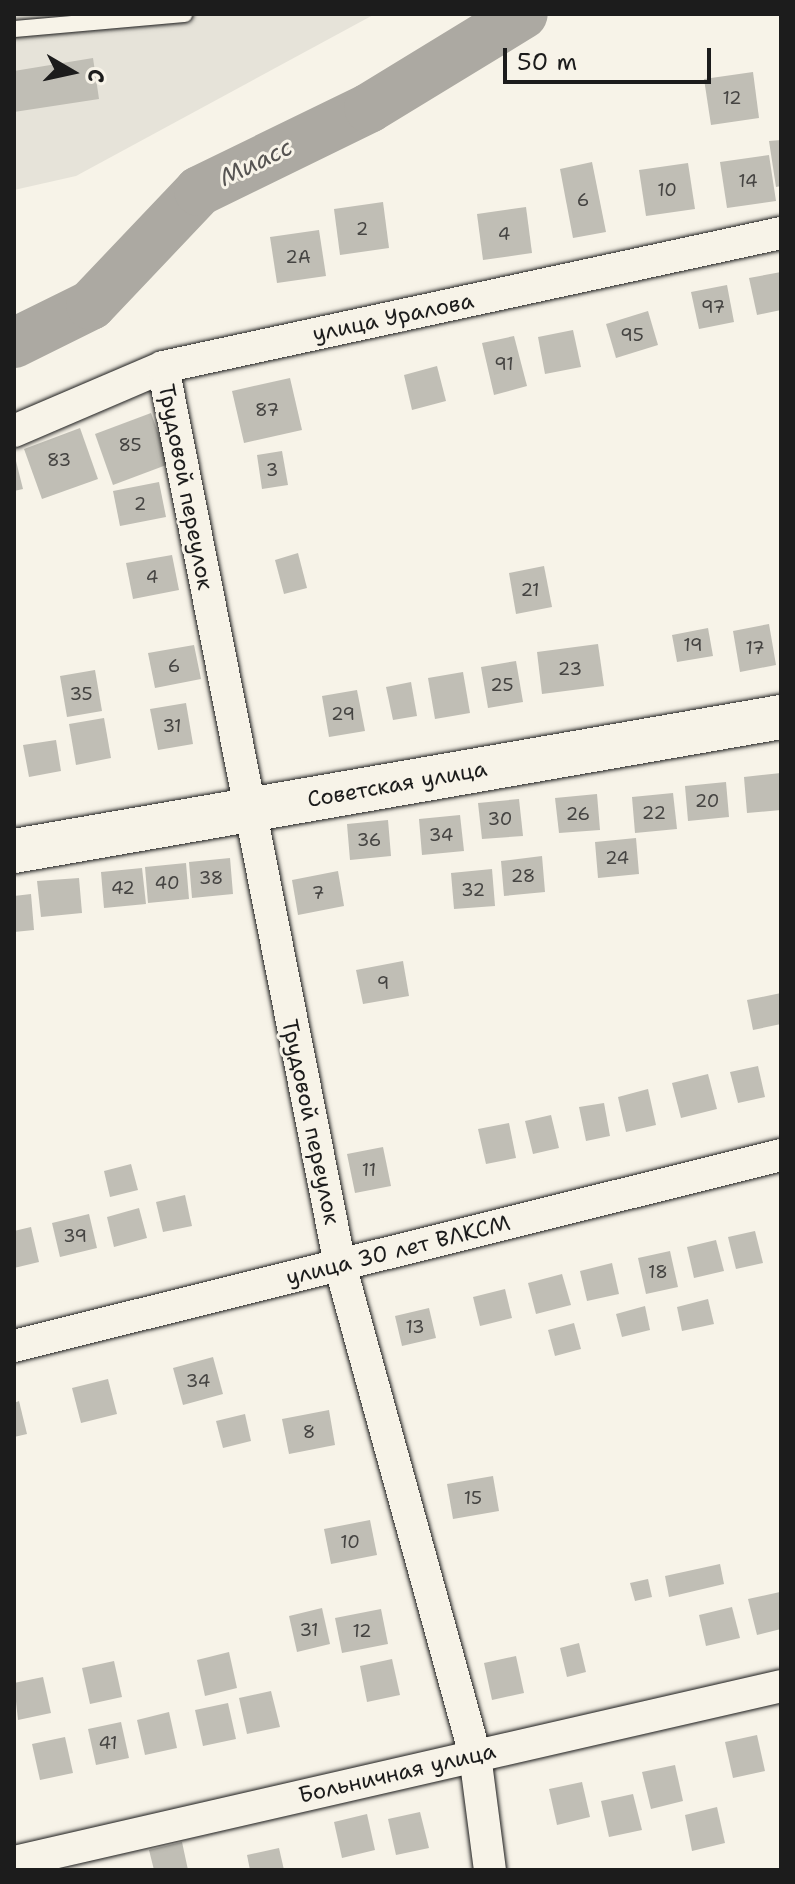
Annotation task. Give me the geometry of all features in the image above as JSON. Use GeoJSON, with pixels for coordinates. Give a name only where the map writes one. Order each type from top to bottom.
{"type":"FeatureCollection","features":[{"type":"Feature","properties":{"kind":"main road","name":"Советская улица"},"geometry":{"type":"LineString","coordinates":[[14,851],[781,717]]}},
{"type":"Feature","properties":{"kind":"street","name":"улица Уралова"},"geometry":{"type":"LineString","coordinates":[[14,431],[163,367],[781,233]]}},
{"type":"Feature","properties":{"kind":"street","name":"Трудовой переулок"},"geometry":{"type":"LineString","coordinates":[[163,367],[247,810],[340,1265],[475,1755],[490,1870]]}},
{"type":"Feature","properties":{"kind":"street","name":"улица 30 лет ВЛКСМ"},"geometry":{"type":"LineString","coordinates":[[14,1346],[781,1155]]}},
{"type":"Feature","properties":{"kind":"street","name":"Больничная улица"},"geometry":{"type":"LineString","coordinates":[[14,1862],[781,1686]]}},
{"type":"Feature","properties":{"kind":"lane"},"geometry":{"type":"LineString","coordinates":[[14,29],[184,14]]}},
{"type":"Feature","properties":{"kind":"shaded area"},"geometry":{"type":"Polygon","coordinates":[[[14,14],[375,14],[76,176],[14,190],[14,14]]]}},
{"type":"Feature","properties":{"kind":"building"},"geometry":{"type":"Polygon","coordinates":[[[93,58],[99,99],[14,112],[14,71],[93,58]]]}},
{"type":"Feature","properties":{"kind":"building"},"geometry":{"type":"Polygon","coordinates":[[[753,72],[759,118],[711,125],[704,79],[753,72]]]}},
{"type":"Feature","properties":{"kind":"building"},"geometry":{"type":"Polygon","coordinates":[[[781,140],[781,186],[776,187],[769,141],[781,140]]]}},
{"type":"Feature","properties":{"kind":"building"},"geometry":{"type":"Polygon","coordinates":[[[769,155],[776,201],[727,208],[720,162],[769,155]]]}},
{"type":"Feature","properties":{"kind":"building"},"geometry":{"type":"Polygon","coordinates":[[[592,162],[606,232],[573,238],[560,169],[592,162]]]}},
{"type":"Feature","properties":{"kind":"building"},"geometry":{"type":"Polygon","coordinates":[[[688,163],[695,209],[646,216],[639,170],[688,163]]]}},
{"type":"Feature","properties":{"kind":"building"},"geometry":{"type":"Polygon","coordinates":[[[383,202],[389,248],[340,255],[334,209],[383,202]]]}},
{"type":"Feature","properties":{"kind":"building"},"geometry":{"type":"Polygon","coordinates":[[[526,207],[532,253],[483,260],[477,214],[526,207]]]}},
{"type":"Feature","properties":{"kind":"building"},"geometry":{"type":"Polygon","coordinates":[[[319,230],[326,276],[277,283],[270,237],[319,230]]]}},
{"type":"Feature","properties":{"kind":"building"},"geometry":{"type":"Polygon","coordinates":[[[781,272],[781,310],[757,315],[749,278],[781,272]]]}},
{"type":"Feature","properties":{"kind":"building"},"geometry":{"type":"Polygon","coordinates":[[[727,285],[734,322],[699,329],[691,292],[727,285]]]}},
{"type":"Feature","properties":{"kind":"building"},"geometry":{"type":"Polygon","coordinates":[[[648,311],[658,345],[616,358],[606,324],[648,311]]]}},
{"type":"Feature","properties":{"kind":"building"},"geometry":{"type":"Polygon","coordinates":[[[573,330],[581,367],[545,374],[538,337],[573,330]]]}},
{"type":"Feature","properties":{"kind":"building"},"geometry":{"type":"Polygon","coordinates":[[[514,336],[527,386],[494,395],[482,343],[514,336]]]}},
{"type":"Feature","properties":{"kind":"building"},"geometry":{"type":"Polygon","coordinates":[[[437,366],[446,401],[412,410],[404,375],[437,366]]]}},
{"type":"Feature","properties":{"kind":"building"},"geometry":{"type":"Polygon","coordinates":[[[290,378],[302,430],[244,443],[232,391],[290,378]]]}},
{"type":"Feature","properties":{"kind":"building"},"geometry":{"type":"Polygon","coordinates":[[[151,413],[169,464],[113,485],[95,434],[151,413]]]}},
{"type":"Feature","properties":{"kind":"building"},"geometry":{"type":"Polygon","coordinates":[[[80,428],[98,479],[42,499],[24,449],[80,428]]]}},
{"type":"Feature","properties":{"kind":"building"},"geometry":{"type":"Polygon","coordinates":[[[282,451],[288,485],[262,489],[257,455],[282,451]]]}},
{"type":"Feature","properties":{"kind":"building"},"geometry":{"type":"Polygon","coordinates":[[[14,453],[23,489],[14,491],[14,453]]]}},
{"type":"Feature","properties":{"kind":"building"},"geometry":{"type":"Polygon","coordinates":[[[159,482],[166,517],[120,526],[113,491],[159,482]]]}},
{"type":"Feature","properties":{"kind":"building"},"geometry":{"type":"Polygon","coordinates":[[[298,553],[307,588],[284,594],[275,560],[298,553]]]}},
{"type":"Feature","properties":{"kind":"building"},"geometry":{"type":"Polygon","coordinates":[[[172,555],[179,590],[133,599],[126,563],[172,555]]]}},
{"type":"Feature","properties":{"kind":"building"},"geometry":{"type":"Polygon","coordinates":[[[544,566],[552,607],[516,614],[509,573],[544,566]]]}},
{"type":"Feature","properties":{"kind":"building"},"geometry":{"type":"Polygon","coordinates":[[[769,624],[776,665],[740,672],[733,631],[769,624]]]}},
{"type":"Feature","properties":{"kind":"building"},"geometry":{"type":"Polygon","coordinates":[[[708,628],[713,656],[677,662],[672,635],[708,628]]]}},
{"type":"Feature","properties":{"kind":"building"},"geometry":{"type":"Polygon","coordinates":[[[598,644],[604,686],[542,694],[537,652],[598,644]]]}},
{"type":"Feature","properties":{"kind":"building"},"geometry":{"type":"Polygon","coordinates":[[[194,645],[201,679],[155,688],[148,653],[194,645]]]}},
{"type":"Feature","properties":{"kind":"building"},"geometry":{"type":"Polygon","coordinates":[[[516,661],[523,702],[488,708],[481,667],[516,661]]]}},
{"type":"Feature","properties":{"kind":"building"},"geometry":{"type":"Polygon","coordinates":[[[95,670],[102,711],[67,717],[60,676],[95,670]]]}},
{"type":"Feature","properties":{"kind":"building"},"geometry":{"type":"Polygon","coordinates":[[[463,672],[470,713],[435,719],[428,678],[463,672]]]}},
{"type":"Feature","properties":{"kind":"building"},"geometry":{"type":"Polygon","coordinates":[[[411,682],[417,716],[393,720],[386,687],[411,682]]]}},
{"type":"Feature","properties":{"kind":"building"},"geometry":{"type":"Polygon","coordinates":[[[357,690],[365,731],[329,737],[322,696],[357,690]]]}},
{"type":"Feature","properties":{"kind":"building"},"geometry":{"type":"Polygon","coordinates":[[[186,703],[193,744],[158,750],[150,709],[186,703]]]}},
{"type":"Feature","properties":{"kind":"building"},"geometry":{"type":"Polygon","coordinates":[[[104,718],[111,758],[76,765],[69,724],[104,718]]]}},
{"type":"Feature","properties":{"kind":"building"},"geometry":{"type":"Polygon","coordinates":[[[56,740],[61,771],[29,777],[23,745],[56,740]]]}},
{"type":"Feature","properties":{"kind":"building"},"geometry":{"type":"Polygon","coordinates":[[[781,773],[781,810],[747,813],[744,777],[781,773]]]}},
{"type":"Feature","properties":{"kind":"building"},"geometry":{"type":"Polygon","coordinates":[[[726,782],[729,817],[688,821],[685,786],[726,782]]]}},
{"type":"Feature","properties":{"kind":"building"},"geometry":{"type":"Polygon","coordinates":[[[673,793],[677,829],[635,833],[632,797],[673,793]]]}},
{"type":"Feature","properties":{"kind":"building"},"geometry":{"type":"Polygon","coordinates":[[[597,794],[600,830],[559,833],[555,798],[597,794]]]}},
{"type":"Feature","properties":{"kind":"building"},"geometry":{"type":"Polygon","coordinates":[[[519,799],[523,836],[482,839],[478,803],[519,799]]]}},
{"type":"Feature","properties":{"kind":"building"},"geometry":{"type":"Polygon","coordinates":[[[460,815],[464,851],[422,855],[419,819],[460,815]]]}},
{"type":"Feature","properties":{"kind":"building"},"geometry":{"type":"Polygon","coordinates":[[[388,820],[391,856],[350,860],[347,824],[388,820]]]}},
{"type":"Feature","properties":{"kind":"building"},"geometry":{"type":"Polygon","coordinates":[[[636,838],[639,874],[598,878],[595,842],[636,838]]]}},
{"type":"Feature","properties":{"kind":"building"},"geometry":{"type":"Polygon","coordinates":[[[542,856],[545,892],[504,896],[501,861],[542,856]]]}},
{"type":"Feature","properties":{"kind":"building"},"geometry":{"type":"Polygon","coordinates":[[[230,858],[233,894],[192,898],[189,862],[230,858]]]}},
{"type":"Feature","properties":{"kind":"building"},"geometry":{"type":"Polygon","coordinates":[[[186,863],[189,899],[148,903],[145,867],[186,863]]]}},
{"type":"Feature","properties":{"kind":"building"},"geometry":{"type":"Polygon","coordinates":[[[142,868],[146,904],[104,908],[101,872],[142,868]]]}},
{"type":"Feature","properties":{"kind":"building"},"geometry":{"type":"Polygon","coordinates":[[[492,869],[495,906],[454,909],[451,873],[492,869]]]}},
{"type":"Feature","properties":{"kind":"building"},"geometry":{"type":"Polygon","coordinates":[[[338,871],[344,906],[298,915],[292,880],[338,871]]]}},
{"type":"Feature","properties":{"kind":"building"},"geometry":{"type":"Polygon","coordinates":[[[79,878],[82,913],[41,917],[37,881],[79,878]]]}},
{"type":"Feature","properties":{"kind":"building"},"geometry":{"type":"Polygon","coordinates":[[[31,894],[34,930],[14,932],[14,896],[31,894]]]}},
{"type":"Feature","properties":{"kind":"building"},"geometry":{"type":"Polygon","coordinates":[[[403,961],[409,996],[363,1004],[356,970],[403,961]]]}},
{"type":"Feature","properties":{"kind":"building"},"geometry":{"type":"Polygon","coordinates":[[[781,993],[781,1024],[753,1030],[747,1000],[781,993]]]}},
{"type":"Feature","properties":{"kind":"building"},"geometry":{"type":"Polygon","coordinates":[[[758,1066],[765,1097],[738,1103],[730,1072],[758,1066]]]}},
{"type":"Feature","properties":{"kind":"building"},"geometry":{"type":"Polygon","coordinates":[[[708,1074],[717,1109],[681,1118],[672,1083],[708,1074]]]}},
{"type":"Feature","properties":{"kind":"building"},"geometry":{"type":"Polygon","coordinates":[[[648,1089],[656,1125],[626,1132],[618,1097],[648,1089]]]}},
{"type":"Feature","properties":{"kind":"building"},"geometry":{"type":"Polygon","coordinates":[[[604,1103],[610,1136],[586,1141],[579,1107],[604,1103]]]}},
{"type":"Feature","properties":{"kind":"building"},"geometry":{"type":"Polygon","coordinates":[[[551,1115],[559,1148],[533,1154],[525,1121],[551,1115]]]}},
{"type":"Feature","properties":{"kind":"building"},"geometry":{"type":"Polygon","coordinates":[[[509,1123],[516,1158],[486,1164],[478,1129],[509,1123]]]}},
{"type":"Feature","properties":{"kind":"building"},"geometry":{"type":"Polygon","coordinates":[[[383,1147],[391,1186],[355,1193],[347,1154],[383,1147]]]}},
{"type":"Feature","properties":{"kind":"building"},"geometry":{"type":"Polygon","coordinates":[[[131,1164],[138,1190],[110,1197],[104,1171],[131,1164]]]}},
{"type":"Feature","properties":{"kind":"building"},"geometry":{"type":"Polygon","coordinates":[[[185,1195],[192,1226],[163,1232],[156,1202],[185,1195]]]}},
{"type":"Feature","properties":{"kind":"building"},"geometry":{"type":"Polygon","coordinates":[[[139,1208],[147,1238],[114,1247],[107,1217],[139,1208]]]}},
{"type":"Feature","properties":{"kind":"building"},"geometry":{"type":"Polygon","coordinates":[[[89,1214],[97,1248],[60,1257],[52,1223],[89,1214]]]}},
{"type":"Feature","properties":{"kind":"building"},"geometry":{"type":"Polygon","coordinates":[[[31,1227],[39,1262],[14,1268],[14,1231],[31,1227]]]}},
{"type":"Feature","properties":{"kind":"building"},"geometry":{"type":"Polygon","coordinates":[[[755,1231],[763,1263],[736,1269],[728,1237],[755,1231]]]}},
{"type":"Feature","properties":{"kind":"building"},"geometry":{"type":"Polygon","coordinates":[[[716,1240],[724,1271],[694,1278],[687,1247],[716,1240]]]}},
{"type":"Feature","properties":{"kind":"building"},"geometry":{"type":"Polygon","coordinates":[[[670,1251],[678,1287],[646,1294],[638,1258],[670,1251]]]}},
{"type":"Feature","properties":{"kind":"building"},"geometry":{"type":"Polygon","coordinates":[[[612,1263],[619,1294],[587,1301],[580,1271],[612,1263]]]}},
{"type":"Feature","properties":{"kind":"building"},"geometry":{"type":"Polygon","coordinates":[[[562,1274],[571,1305],[536,1314],[528,1283],[562,1274]]]}},
{"type":"Feature","properties":{"kind":"building"},"geometry":{"type":"Polygon","coordinates":[[[505,1289],[512,1318],[480,1326],[473,1297],[505,1289]]]}},
{"type":"Feature","properties":{"kind":"building"},"geometry":{"type":"Polygon","coordinates":[[[708,1299],[714,1324],[682,1331],[677,1307],[708,1299]]]}},
{"type":"Feature","properties":{"kind":"building"},"geometry":{"type":"Polygon","coordinates":[[[645,1306],[650,1330],[622,1337],[616,1314],[645,1306]]]}},
{"type":"Feature","properties":{"kind":"building"},"geometry":{"type":"Polygon","coordinates":[[[429,1308],[436,1338],[402,1346],[395,1316],[429,1308]]]}},
{"type":"Feature","properties":{"kind":"building"},"geometry":{"type":"Polygon","coordinates":[[[574,1323],[581,1349],[555,1356],[548,1330],[574,1323]]]}},
{"type":"Feature","properties":{"kind":"building"},"geometry":{"type":"Polygon","coordinates":[[[213,1357],[223,1394],[183,1405],[173,1368],[213,1357]]]}},
{"type":"Feature","properties":{"kind":"building"},"geometry":{"type":"Polygon","coordinates":[[[108,1379],[117,1414],[81,1423],[72,1388],[108,1379]]]}},
{"type":"Feature","properties":{"kind":"building"},"geometry":{"type":"Polygon","coordinates":[[[19,1401],[27,1434],[14,1437],[14,1403],[19,1401]]]}},
{"type":"Feature","properties":{"kind":"building"},"geometry":{"type":"Polygon","coordinates":[[[329,1410],[335,1445],[289,1454],[282,1419],[329,1410]]]}},
{"type":"Feature","properties":{"kind":"building"},"geometry":{"type":"Polygon","coordinates":[[[245,1414],[251,1441],[223,1448],[216,1421],[245,1414]]]}},
{"type":"Feature","properties":{"kind":"building"},"geometry":{"type":"Polygon","coordinates":[[[493,1476],[499,1511],[453,1519],[447,1484],[493,1476]]]}},
{"type":"Feature","properties":{"kind":"building"},"geometry":{"type":"Polygon","coordinates":[[[370,1520],[377,1555],[331,1564],[324,1529],[370,1520]]]}},
{"type":"Feature","properties":{"kind":"building"},"geometry":{"type":"Polygon","coordinates":[[[720,1564],[724,1584],[669,1597],[665,1576],[720,1564]]]}},
{"type":"Feature","properties":{"kind":"building"},"geometry":{"type":"Polygon","coordinates":[[[648,1579],[652,1597],[635,1601],[630,1583],[648,1579]]]}},
{"type":"Feature","properties":{"kind":"building"},"geometry":{"type":"Polygon","coordinates":[[[780,1592],[781,1629],[757,1635],[748,1599],[780,1592]]]}},
{"type":"Feature","properties":{"kind":"building"},"geometry":{"type":"Polygon","coordinates":[[[732,1607],[740,1638],[706,1646],[699,1615],[732,1607]]]}},
{"type":"Feature","properties":{"kind":"building"},"geometry":{"type":"Polygon","coordinates":[[[322,1608],[330,1644],[297,1652],[289,1616],[322,1608]]]}},
{"type":"Feature","properties":{"kind":"building"},"geometry":{"type":"Polygon","coordinates":[[[381,1609],[388,1644],[342,1653],[335,1618],[381,1609]]]}},
{"type":"Feature","properties":{"kind":"building"},"geometry":{"type":"Polygon","coordinates":[[[579,1643],[586,1672],[567,1677],[560,1648],[579,1643]]]}},
{"type":"Feature","properties":{"kind":"building"},"geometry":{"type":"Polygon","coordinates":[[[229,1652],[237,1688],[205,1696],[197,1660],[229,1652]]]}},
{"type":"Feature","properties":{"kind":"building"},"geometry":{"type":"Polygon","coordinates":[[[516,1656],[524,1693],[492,1700],[484,1663],[516,1656]]]}},
{"type":"Feature","properties":{"kind":"building"},"geometry":{"type":"Polygon","coordinates":[[[392,1659],[400,1695],[367,1702],[360,1666],[392,1659]]]}},
{"type":"Feature","properties":{"kind":"building"},"geometry":{"type":"Polygon","coordinates":[[[114,1661],[122,1697],[90,1704],[82,1668],[114,1661]]]}},
{"type":"Feature","properties":{"kind":"building"},"geometry":{"type":"Polygon","coordinates":[[[43,1677],[51,1713],[18,1720],[14,1683],[43,1677]]]}},
{"type":"Feature","properties":{"kind":"building"},"geometry":{"type":"Polygon","coordinates":[[[271,1691],[280,1727],[247,1734],[239,1698],[271,1691]]]}},
{"type":"Feature","properties":{"kind":"building"},"geometry":{"type":"Polygon","coordinates":[[[228,1703],[236,1739],[203,1746],[195,1710],[228,1703]]]}},
{"type":"Feature","properties":{"kind":"building"},"geometry":{"type":"Polygon","coordinates":[[[169,1712],[177,1748],[145,1755],[137,1720],[169,1712]]]}},
{"type":"Feature","properties":{"kind":"building"},"geometry":{"type":"Polygon","coordinates":[[[121,1722],[129,1758],[96,1765],[88,1729],[121,1722]]]}},
{"type":"Feature","properties":{"kind":"building"},"geometry":{"type":"Polygon","coordinates":[[[757,1735],[765,1771],[733,1778],[725,1742],[757,1735]]]}},
{"type":"Feature","properties":{"kind":"building"},"geometry":{"type":"Polygon","coordinates":[[[65,1737],[73,1773],[40,1780],[32,1744],[65,1737]]]}},
{"type":"Feature","properties":{"kind":"building"},"geometry":{"type":"Polygon","coordinates":[[[675,1765],[683,1801],[651,1809],[642,1772],[675,1765]]]}},
{"type":"Feature","properties":{"kind":"building"},"geometry":{"type":"Polygon","coordinates":[[[582,1782],[590,1817],[557,1825],[549,1789],[582,1782]]]}},
{"type":"Feature","properties":{"kind":"building"},"geometry":{"type":"Polygon","coordinates":[[[633,1794],[642,1830],[609,1837],[601,1801],[633,1794]]]}},
{"type":"Feature","properties":{"kind":"building"},"geometry":{"type":"Polygon","coordinates":[[[717,1807],[725,1843],[692,1851],[685,1815],[717,1807]]]}},
{"type":"Feature","properties":{"kind":"building"},"geometry":{"type":"Polygon","coordinates":[[[420,1812],[429,1848],[396,1855],[388,1819],[420,1812]]]}},
{"type":"Feature","properties":{"kind":"building"},"geometry":{"type":"Polygon","coordinates":[[[367,1814],[375,1850],[342,1858],[334,1822],[367,1814]]]}},
{"type":"Feature","properties":{"kind":"building"},"geometry":{"type":"Polygon","coordinates":[[[182,1842],[188,1870],[154,1870],[149,1850],[182,1842]]]}},
{"type":"Feature","properties":{"kind":"building"},"geometry":{"type":"Polygon","coordinates":[[[279,1848],[284,1870],[250,1870],[247,1855],[279,1848]]]}},
{"type":"Feature","properties":{"kind":"waterway","name":"Миасс"},"geometry":{"type":"LineString","coordinates":[[14,343],[91,305],[199,191],[369,108],[523,14]]}}]}
